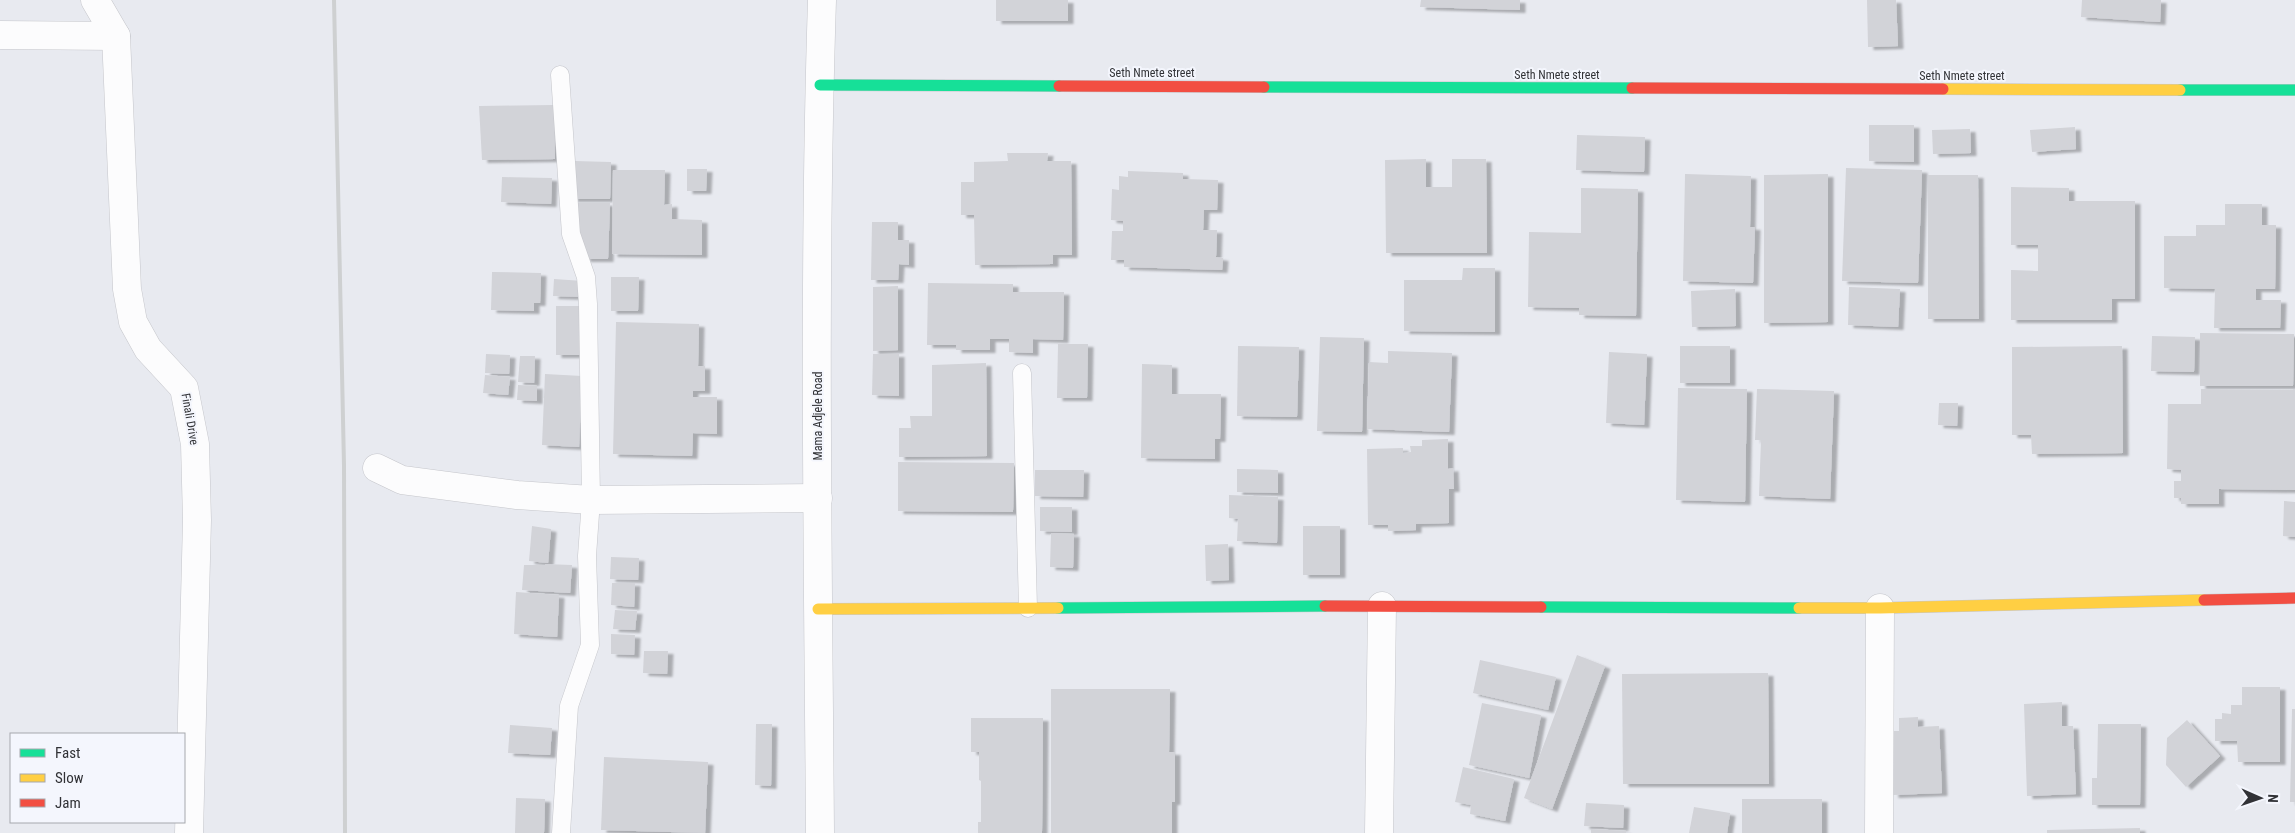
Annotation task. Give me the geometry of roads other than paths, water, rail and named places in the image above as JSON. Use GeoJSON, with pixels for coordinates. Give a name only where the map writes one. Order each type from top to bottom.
{"type":"FeatureCollection","features":[{"type":"Feature","properties":{"kind":"street","name":"Finali Drive"},"geometry":{"type":"LineString","coordinates":[[95,0],[116,36],[127,289],[133,322],[148,349],[184,388],[195,444],[197,520],[189,833]]}},
{"type":"Feature","properties":{"kind":"street","name":"Mama Adjele Road"},"geometry":{"type":"LineString","coordinates":[[820,833],[818,498],[822,0]]}},
{"type":"Feature","properties":{"kind":"street"},"geometry":{"type":"LineString","coordinates":[[0,35],[116,36]]}},
{"type":"Feature","properties":{"kind":"street","name":"Seth Nmete street"},"geometry":{"type":"LineString","coordinates":[[820,85],[2295,90]]}},
{"type":"Feature","properties":{"kind":"street"},"geometry":{"type":"LineString","coordinates":[[376,468],[402,480],[517,494],[590,500],[818,498]]}},
{"type":"Feature","properties":{"kind":"street"},"geometry":{"type":"LineString","coordinates":[[818,609],[1382,606],[1880,608],[2295,598]]}},
{"type":"Feature","properties":{"kind":"street"},"geometry":{"type":"LineString","coordinates":[[1379,833],[1382,606]]}},
{"type":"Feature","properties":{"kind":"street"},"geometry":{"type":"LineString","coordinates":[[1879,833],[1880,608]]}},
{"type":"Feature","properties":{"kind":"lane"},"geometry":{"type":"LineString","coordinates":[[560,75],[571,234],[586,277],[588,304],[590,500],[587,556],[590,645],[579,671],[569,706],[561,833]]}},
{"type":"Feature","properties":{"kind":"lane"},"geometry":{"type":"LineString","coordinates":[[1022,373],[1028,608]]}},
{"type":"Feature","properties":{"kind":"railway"},"geometry":{"type":"LineString","coordinates":[[334,0],[344,465],[345,833]]}}]}
